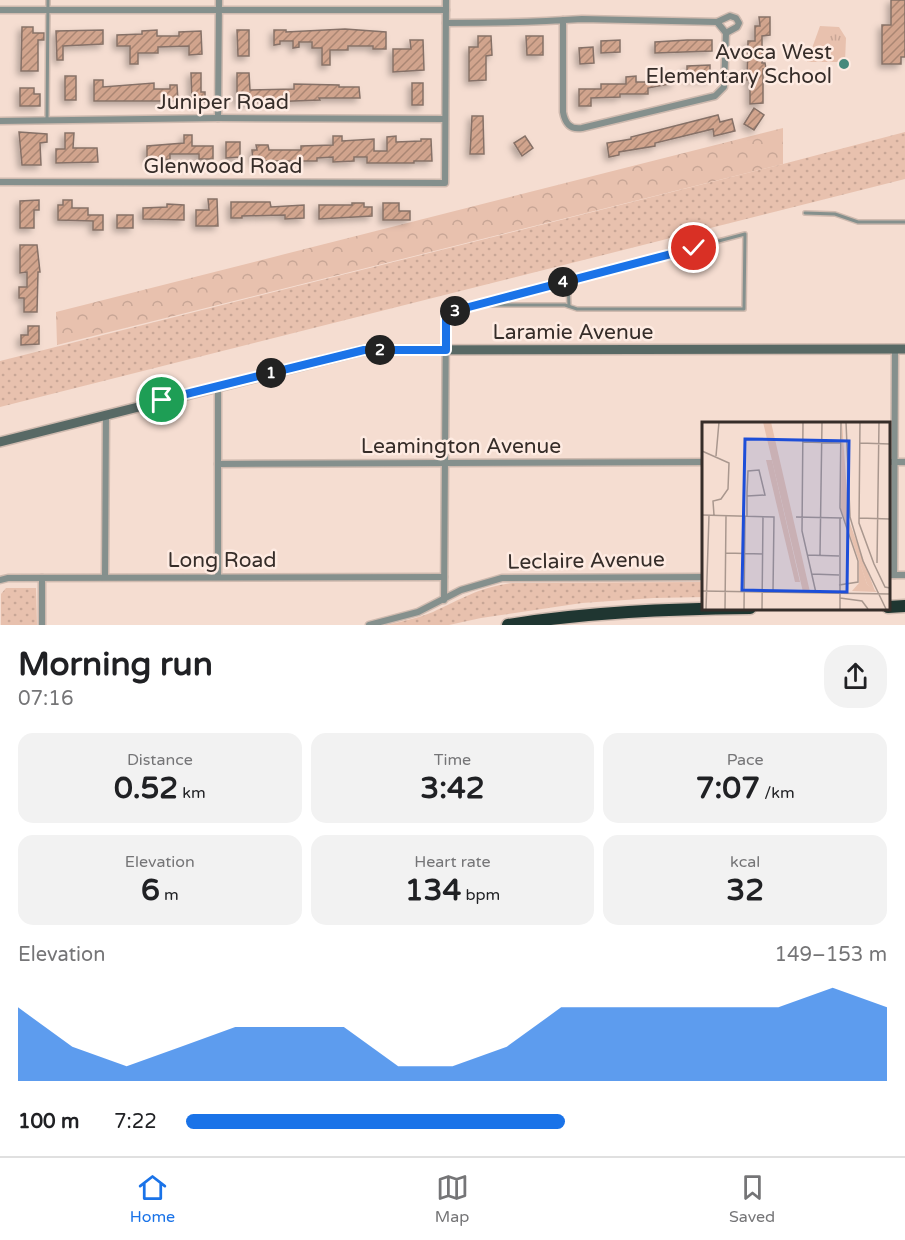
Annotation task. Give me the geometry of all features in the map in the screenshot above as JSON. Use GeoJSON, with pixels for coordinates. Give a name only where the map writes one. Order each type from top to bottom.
{"type":"FeatureCollection","features":[{"type":"Feature","properties":{"kind":"highway"},"geometry":{"type":"LineString","coordinates":[[508,625],[552,618],[646,610],[702,609]]}},
{"type":"Feature","properties":{"kind":"street"},"geometry":{"type":"LineString","coordinates":[[218,118],[219,0]]}},
{"type":"Feature","properties":{"kind":"street"},"geometry":{"type":"LineString","coordinates":[[445,119],[446,0]]}},
{"type":"Feature","properties":{"kind":"street"},"geometry":{"type":"LineString","coordinates":[[0,10],[446,10]]}},
{"type":"Feature","properties":{"kind":"street"},"geometry":{"type":"LineString","coordinates":[[446,23],[526,23],[582,19],[717,21],[730,16],[736,18],[739,23],[737,27],[726,33]]}},
{"type":"Feature","properties":{"kind":"street"},"geometry":{"type":"LineString","coordinates":[[563,20],[563,112],[566,123],[573,128],[582,129],[715,96],[722,91],[725,82],[726,33],[717,21]]}},
{"type":"Feature","properties":{"kind":"street","name":"Juniper Road"},"geometry":{"type":"LineString","coordinates":[[0,121],[218,118],[445,119]]}},
{"type":"Feature","properties":{"kind":"street","name":"Glenwood Road"},"geometry":{"type":"LineString","coordinates":[[0,182],[445,183],[445,119]]}},
{"type":"Feature","properties":{"kind":"street"},"geometry":{"type":"LineString","coordinates":[[444,600],[446,313]]}},
{"type":"Feature","properties":{"kind":"street"},"geometry":{"type":"LineString","coordinates":[[894,349],[891,575],[905,575]]}},
{"type":"Feature","properties":{"kind":"street","name":"Laramie Avenue"},"geometry":{"type":"LineString","coordinates":[[0,442],[364,350],[905,349]]}},
{"type":"Feature","properties":{"kind":"street"},"geometry":{"type":"LineString","coordinates":[[218,386],[218,577]]}},
{"type":"Feature","properties":{"kind":"street"},"geometry":{"type":"LineString","coordinates":[[105,577],[106,415]]}},
{"type":"Feature","properties":{"kind":"street","name":"Leamington Avenue"},"geometry":{"type":"LineString","coordinates":[[218,464],[702,462]]}},
{"type":"Feature","properties":{"kind":"street"},"geometry":{"type":"LineString","coordinates":[[892,462],[905,462]]}},
{"type":"Feature","properties":{"kind":"street","name":"Long Road"},"geometry":{"type":"LineString","coordinates":[[0,580],[105,577],[444,577]]}},
{"type":"Feature","properties":{"kind":"street","name":"Leclaire Avenue"},"geometry":{"type":"LineString","coordinates":[[369,625],[418,612],[477,584],[502,578],[702,577]]}},
{"type":"Feature","properties":{"kind":"street"},"geometry":{"type":"LineString","coordinates":[[42,578],[42,625]]}},
{"type":"Feature","properties":{"kind":"lane"},"geometry":{"type":"LineString","coordinates":[[46,120],[48,0]]}},
{"type":"Feature","properties":{"kind":"lane"},"geometry":{"type":"LineString","coordinates":[[805,213],[835,214],[858,222],[905,222]]}},
{"type":"Feature","properties":{"kind":"lane"},"geometry":{"type":"LineString","coordinates":[[446,313],[745,234],[744,309],[577,309],[569,306],[478,305]]}},
{"type":"Feature","properties":{"kind":"lane"},"geometry":{"type":"LineString","coordinates":[[568,281],[569,306]]}},
{"type":"Feature","properties":{"kind":"green space"},"geometry":{"type":"Polygon","coordinates":[[[820,26],[839,27],[846,38],[845,62],[807,62],[820,26]]]}},
{"type":"Feature","properties":{"kind":"green space"},"geometry":{"type":"Polygon","coordinates":[[[783,128],[783,164],[57,345],[56,312],[783,128]]]}},
{"type":"Feature","properties":{"kind":"green space"},"geometry":{"type":"Polygon","coordinates":[[[905,132],[905,179],[0,407],[0,361],[905,132]]]}},
{"type":"Feature","properties":{"kind":"green space"},"geometry":{"type":"Polygon","coordinates":[[[702,582],[702,597],[582,603],[449,625],[387,625],[428,614],[480,591],[512,583],[702,582]]]}},
{"type":"Feature","properties":{"kind":"green space"},"geometry":{"type":"Polygon","coordinates":[[[6,588],[36,588],[37,625],[1,625],[1,594],[6,588]]]}},
{"type":"Feature","properties":{"kind":"building"},"geometry":{"type":"Polygon","coordinates":[[[891,0],[905,0],[905,57],[901,57],[901,64],[882,64],[882,25],[891,25],[891,0]]]}},
{"type":"Feature","properties":{"kind":"building"},"geometry":{"type":"Polygon","coordinates":[[[759,17],[770,17],[770,35],[762,36],[762,63],[765,63],[766,69],[763,69],[763,103],[750,104],[750,80],[747,80],[748,41],[755,41],[755,26],[760,26],[759,17]]]}},
{"type":"Feature","properties":{"kind":"building"},"geometry":{"type":"Polygon","coordinates":[[[22,27],[33,27],[33,33],[44,33],[44,40],[38,40],[38,71],[21,71],[22,27]]]}},
{"type":"Feature","properties":{"kind":"building"},"geometry":{"type":"Polygon","coordinates":[[[345,29],[386,32],[386,49],[373,49],[373,46],[348,46],[348,50],[330,50],[330,65],[322,65],[322,48],[312,48],[312,42],[299,42],[299,47],[293,48],[293,41],[280,41],[280,44],[274,45],[274,30],[286,30],[286,32],[345,29]]]}},
{"type":"Feature","properties":{"kind":"building"},"geometry":{"type":"Polygon","coordinates":[[[103,30],[103,44],[63,46],[63,60],[57,60],[56,31],[103,30]]]}},
{"type":"Feature","properties":{"kind":"building"},"geometry":{"type":"Polygon","coordinates":[[[157,30],[157,36],[179,36],[179,32],[201,31],[202,54],[189,55],[189,46],[158,47],[158,53],[138,53],[138,64],[130,64],[130,46],[117,46],[117,35],[142,34],[142,31],[157,30]]]}},
{"type":"Feature","properties":{"kind":"building"},"geometry":{"type":"Polygon","coordinates":[[[237,30],[249,30],[249,56],[238,56],[237,30]]]}},
{"type":"Feature","properties":{"kind":"building"},"geometry":{"type":"Polygon","coordinates":[[[478,36],[491,36],[492,55],[486,56],[486,80],[469,81],[469,47],[478,47],[478,36]]]}},
{"type":"Feature","properties":{"kind":"building"},"geometry":{"type":"Polygon","coordinates":[[[526,36],[543,36],[543,55],[527,55],[526,36]]]}},
{"type":"Feature","properties":{"kind":"building"},"geometry":{"type":"Polygon","coordinates":[[[410,40],[423,40],[424,70],[393,72],[393,49],[411,49],[410,40]]]}},
{"type":"Feature","properties":{"kind":"building"},"geometry":{"type":"Polygon","coordinates":[[[620,40],[620,52],[601,53],[601,41],[620,40]]]}},
{"type":"Feature","properties":{"kind":"building"},"geometry":{"type":"Polygon","coordinates":[[[712,40],[712,51],[655,53],[655,42],[712,40]]]}},
{"type":"Feature","properties":{"kind":"building"},"geometry":{"type":"Polygon","coordinates":[[[593,47],[594,63],[580,64],[579,48],[593,47]]]}},
{"type":"Feature","properties":{"kind":"building"},"geometry":{"type":"Polygon","coordinates":[[[710,65],[710,79],[687,79],[687,66],[710,65]]]}},
{"type":"Feature","properties":{"kind":"building"},"geometry":{"type":"Polygon","coordinates":[[[672,72],[675,83],[648,88],[648,94],[620,94],[620,97],[591,98],[591,106],[579,106],[579,89],[601,89],[601,84],[626,84],[626,77],[636,76],[636,82],[657,82],[656,75],[672,72]]]}},
{"type":"Feature","properties":{"kind":"building"},"geometry":{"type":"Polygon","coordinates":[[[191,73],[201,73],[201,92],[205,92],[205,102],[192,103],[191,73]]]}},
{"type":"Feature","properties":{"kind":"building"},"geometry":{"type":"Polygon","coordinates":[[[237,73],[249,73],[250,90],[294,89],[294,84],[339,85],[339,87],[359,87],[360,98],[237,103],[237,73]]]}},
{"type":"Feature","properties":{"kind":"building"},"geometry":{"type":"Polygon","coordinates":[[[65,76],[76,76],[76,100],[65,100],[65,76]]]}},
{"type":"Feature","properties":{"kind":"building"},"geometry":{"type":"Polygon","coordinates":[[[94,80],[103,80],[103,87],[154,83],[154,89],[170,89],[170,85],[177,85],[178,101],[94,101],[94,80]]]}},
{"type":"Feature","properties":{"kind":"building"},"geometry":{"type":"Polygon","coordinates":[[[412,83],[423,83],[423,105],[412,105],[412,83]]]}},
{"type":"Feature","properties":{"kind":"building"},"geometry":{"type":"Polygon","coordinates":[[[20,88],[34,88],[34,94],[40,94],[40,106],[20,106],[20,88]]]}},
{"type":"Feature","properties":{"kind":"building"},"geometry":{"type":"Polygon","coordinates":[[[754,108],[764,115],[754,130],[744,124],[754,108]]]}},
{"type":"Feature","properties":{"kind":"building"},"geometry":{"type":"Polygon","coordinates":[[[718,115],[720,122],[732,119],[735,131],[714,136],[713,129],[655,143],[655,146],[619,152],[619,155],[609,157],[607,143],[631,139],[631,137],[718,115]]]}},
{"type":"Feature","properties":{"kind":"building"},"geometry":{"type":"Polygon","coordinates":[[[472,116],[483,116],[484,154],[470,154],[472,116]]]}},
{"type":"Feature","properties":{"kind":"building"},"geometry":{"type":"Polygon","coordinates":[[[19,132],[47,134],[47,142],[40,143],[41,165],[22,165],[19,132]]]}},
{"type":"Feature","properties":{"kind":"building"},"geometry":{"type":"Polygon","coordinates":[[[65,133],[74,133],[73,148],[97,148],[98,162],[56,163],[56,149],[65,149],[65,133]]]}},
{"type":"Feature","properties":{"kind":"building"},"geometry":{"type":"Polygon","coordinates":[[[184,135],[192,135],[192,146],[213,146],[213,159],[199,159],[199,154],[170,154],[170,159],[147,160],[147,146],[184,143],[184,135]]]}},
{"type":"Feature","properties":{"kind":"building"},"geometry":{"type":"Polygon","coordinates":[[[333,136],[342,136],[342,141],[374,139],[374,151],[387,151],[387,137],[396,136],[396,142],[431,139],[432,161],[367,163],[367,157],[354,157],[354,161],[333,162],[333,157],[317,158],[317,161],[253,161],[252,150],[257,150],[256,145],[268,145],[269,150],[301,150],[301,146],[333,145],[333,136]]]}},
{"type":"Feature","properties":{"kind":"building"},"geometry":{"type":"Polygon","coordinates":[[[525,136],[533,148],[522,156],[514,143],[525,136]]]}},
{"type":"Feature","properties":{"kind":"building"},"geometry":{"type":"Polygon","coordinates":[[[226,142],[240,142],[240,157],[226,158],[226,142]]]}},
{"type":"Feature","properties":{"kind":"building"},"geometry":{"type":"Polygon","coordinates":[[[208,199],[217,199],[218,226],[196,226],[196,210],[209,210],[208,199]]]}},
{"type":"Feature","properties":{"kind":"building"},"geometry":{"type":"Polygon","coordinates":[[[39,200],[39,210],[34,210],[34,228],[20,228],[20,201],[39,200]]]}},
{"type":"Feature","properties":{"kind":"building"},"geometry":{"type":"Polygon","coordinates":[[[63,200],[72,200],[72,208],[88,208],[88,215],[103,215],[103,230],[93,230],[93,221],[58,220],[58,205],[63,205],[63,200]]]}},
{"type":"Feature","properties":{"kind":"building"},"geometry":{"type":"Polygon","coordinates":[[[231,202],[270,202],[271,207],[304,205],[304,218],[285,219],[285,215],[231,218],[231,202]]]}},
{"type":"Feature","properties":{"kind":"building"},"geometry":{"type":"Polygon","coordinates":[[[352,203],[364,203],[364,207],[372,207],[372,216],[319,219],[319,205],[352,205],[352,203]]]}},
{"type":"Feature","properties":{"kind":"building"},"geometry":{"type":"Polygon","coordinates":[[[383,203],[399,203],[399,211],[410,211],[410,220],[383,220],[383,203]]]}},
{"type":"Feature","properties":{"kind":"building"},"geometry":{"type":"Polygon","coordinates":[[[167,204],[184,205],[184,220],[143,219],[143,208],[167,207],[167,204]]]}},
{"type":"Feature","properties":{"kind":"building"},"geometry":{"type":"Polygon","coordinates":[[[117,215],[133,215],[133,228],[117,228],[117,215]]]}},
{"type":"Feature","properties":{"kind":"building"},"geometry":{"type":"Polygon","coordinates":[[[20,245],[37,245],[40,272],[38,272],[37,312],[24,312],[24,298],[19,298],[19,287],[27,287],[27,272],[20,273],[20,245]]]}},
{"type":"Feature","properties":{"kind":"building"},"geometry":{"type":"Polygon","coordinates":[[[28,326],[39,326],[39,344],[21,345],[21,335],[28,335],[28,326]]]}},
{"type":"Feature","properties":{"kind":"place","name":"Avoca West Elementary School"},"geometry":{"type":"Point","coordinates":[844,64]}},
{"type":"Feature","properties":{"kind":"route"},"geometry":{"type":"LineString","coordinates":[[162,400],[364,350],[446,350],[446,313],[694,248]]}}]}
